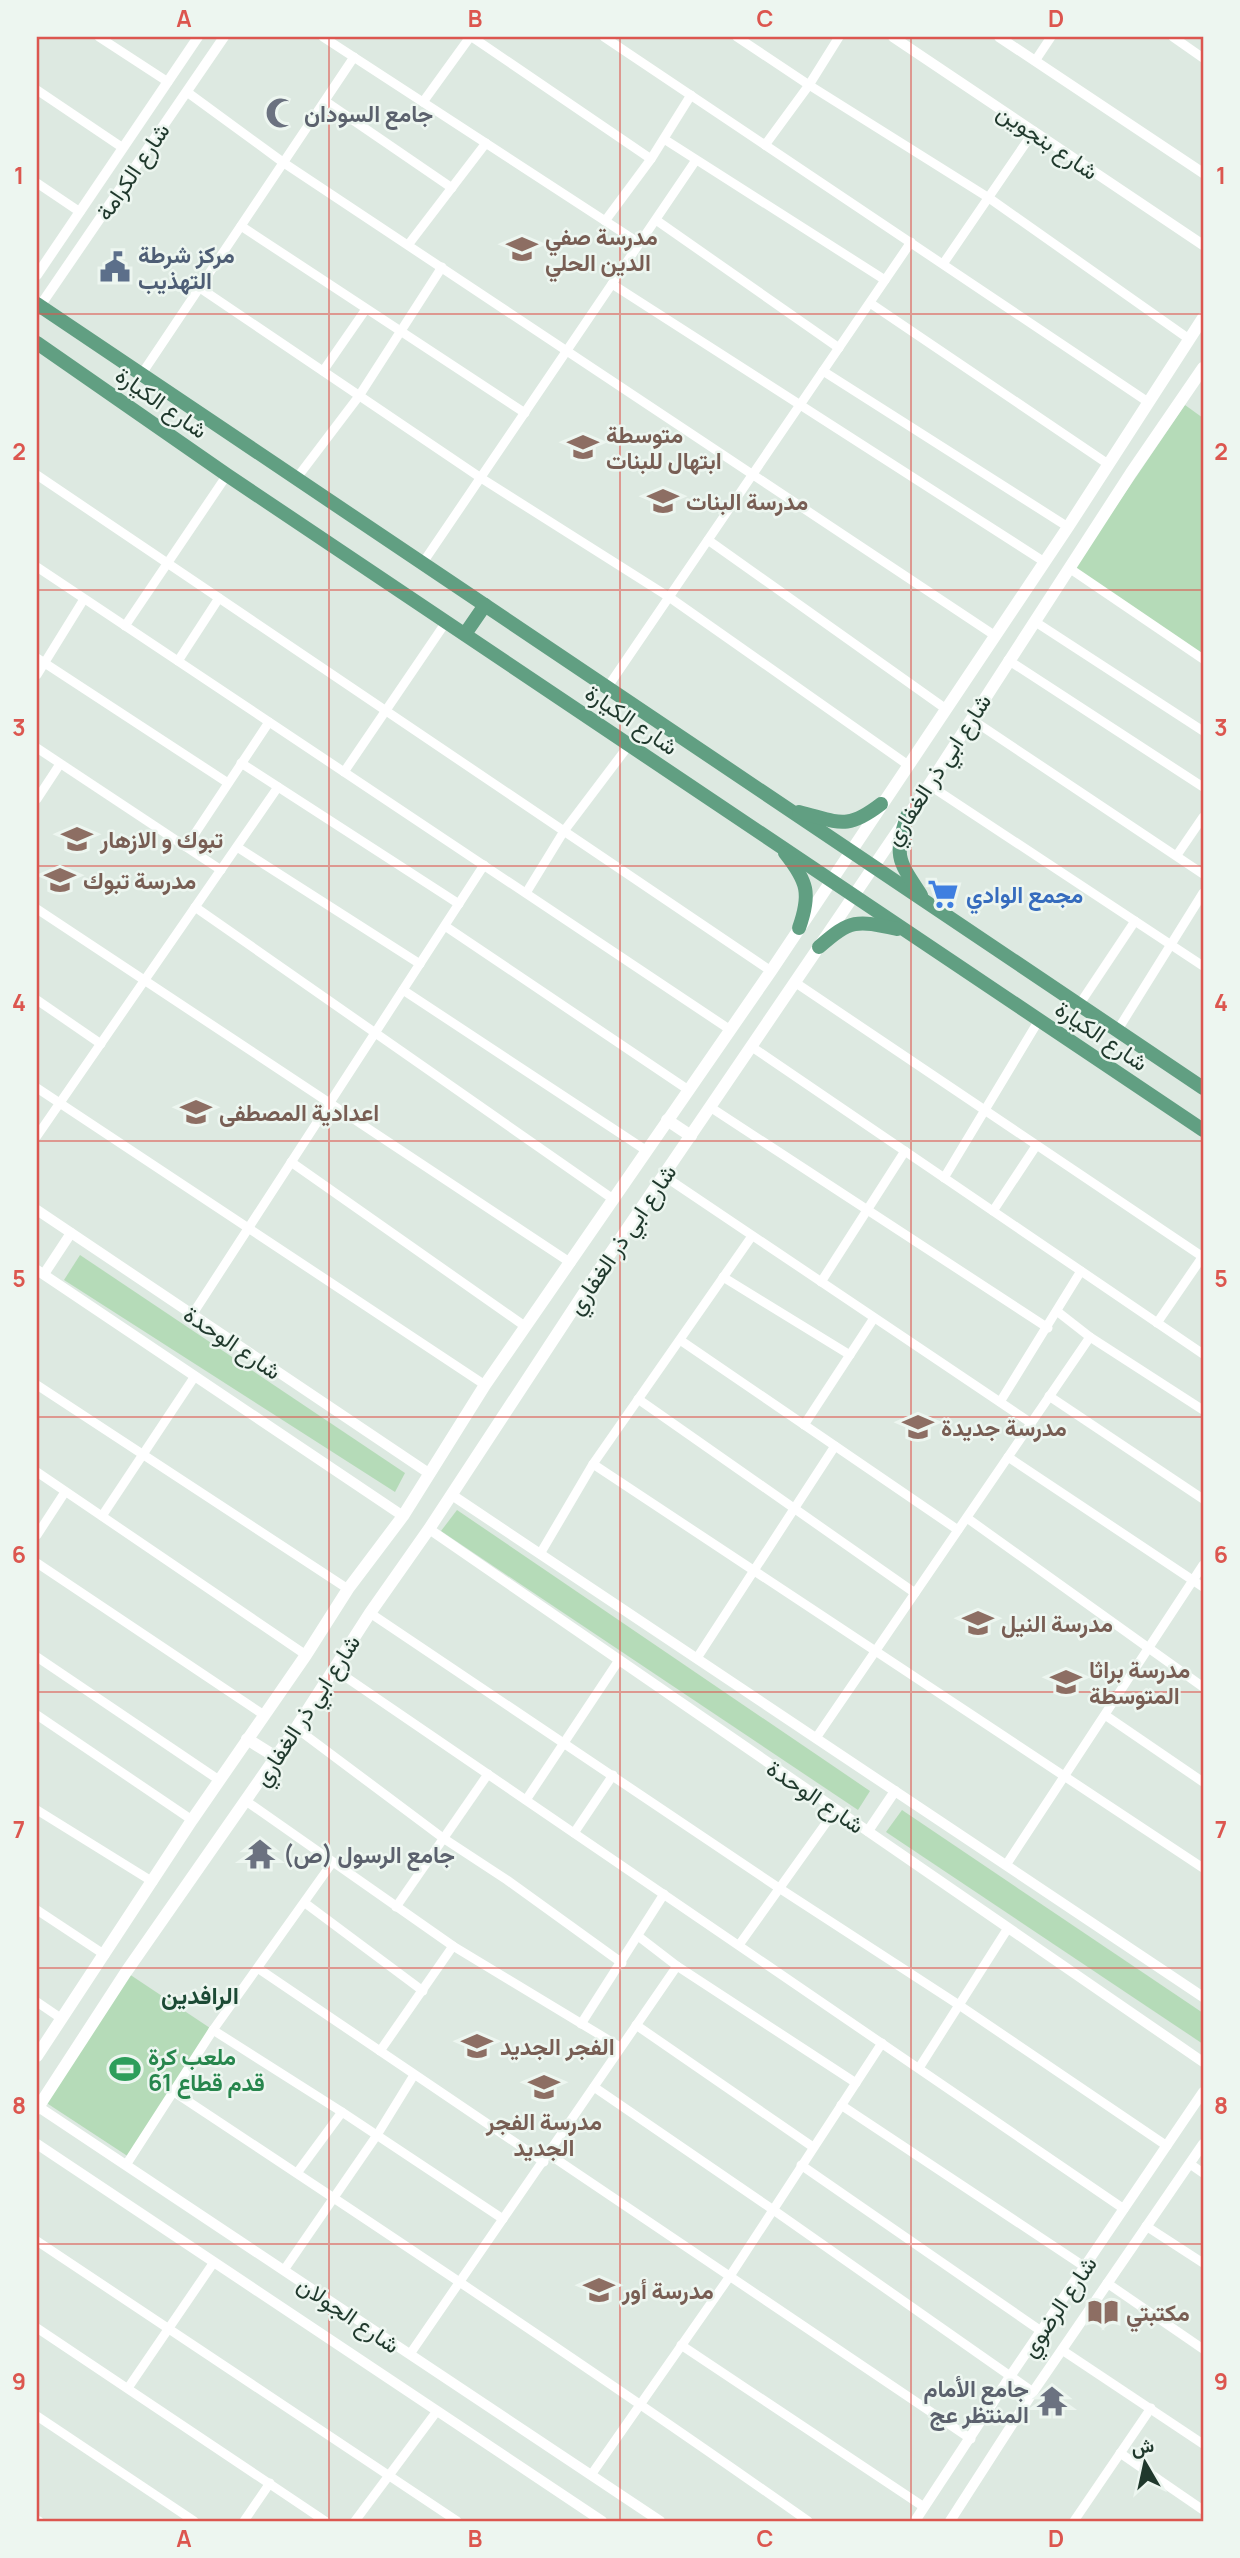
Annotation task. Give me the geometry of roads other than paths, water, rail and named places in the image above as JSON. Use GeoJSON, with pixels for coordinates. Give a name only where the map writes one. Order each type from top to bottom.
{"type":"FeatureCollection","features":[{"type":"Feature","properties":{"kind":"main road","name":"شارع الكيارة"},"geometry":{"type":"LineString","coordinates":[[38,305],[1203,1088]]}},
{"type":"Feature","properties":{"kind":"main road","name":"شارع ابي ذر الغفاري"},"geometry":{"type":"LineString","coordinates":[[37,2056],[348,1589],[403,1516],[485,1385],[771,971],[1071,522],[1203,318]]}},
{"type":"Feature","properties":{"kind":"main road","name":"شارع الكيارة"},"geometry":{"type":"LineString","coordinates":[[37,343],[228,475],[1203,1130]]}},
{"type":"Feature","properties":{"kind":"main road","name":"شارع ابي ذر الغفاري"},"geometry":{"type":"LineString","coordinates":[[37,2107],[126,1972],[296,1728],[370,1612],[452,1495],[710,1107],[929,785],[1008,660],[1203,368]]}},
{"type":"Feature","properties":{"kind":"main road"},"geometry":{"type":"LineString","coordinates":[[1071,522],[1094,530]]}},
{"type":"Feature","properties":{"kind":"main road"},"geometry":{"type":"LineString","coordinates":[[465,634],[485,606]]}},
{"type":"Feature","properties":{"kind":"main road"},"geometry":{"type":"LineString","coordinates":[[789,810],[849,822],[862,819],[881,804]]}},
{"type":"Feature","properties":{"kind":"main road"},"geometry":{"type":"LineString","coordinates":[[907,816],[898,850],[900,862],[925,901]]}},
{"type":"Feature","properties":{"kind":"main road"},"geometry":{"type":"LineString","coordinates":[[777,844],[793,864],[806,892],[807,905],[799,928]]}},
{"type":"Feature","properties":{"kind":"main road"},"geometry":{"type":"LineString","coordinates":[[819,947],[840,929],[853,923],[906,931]]}},
{"type":"Feature","properties":{"kind":"main road"},"geometry":{"type":"LineString","coordinates":[[667,1119],[691,1136]]}},
{"type":"Feature","properties":{"kind":"main road"},"geometry":{"type":"LineString","coordinates":[[247,1739],[276,1757]]}},
{"type":"Feature","properties":{"kind":"street"},"geometry":{"type":"LineString","coordinates":[[99,37],[168,82]]}},
{"type":"Feature","properties":{"kind":"street","name":"شارع الكرامة"},"geometry":{"type":"LineString","coordinates":[[37,275],[198,37]]}},
{"type":"Feature","properties":{"kind":"street","name":"شارع الكرامة"},"geometry":{"type":"LineString","coordinates":[[38,305],[224,37]]}},
{"type":"Feature","properties":{"kind":"street"},"geometry":{"type":"LineString","coordinates":[[323,37],[639,243]]}},
{"type":"Feature","properties":{"kind":"street"},"geometry":{"type":"LineString","coordinates":[[423,102],[471,37],[650,159]]}},
{"type":"Feature","properties":{"kind":"street"},"geometry":{"type":"LineString","coordinates":[[604,37],[1149,402]]}},
{"type":"Feature","properties":{"kind":"street"},"geometry":{"type":"LineString","coordinates":[[737,37],[989,198],[1189,339]]}},
{"type":"Feature","properties":{"kind":"street"},"geometry":{"type":"LineString","coordinates":[[765,145],[809,85],[839,37]]}},
{"type":"Feature","properties":{"kind":"street","name":"شارع بنجوين"},"geometry":{"type":"LineString","coordinates":[[893,37],[1203,245]]}},
{"type":"Feature","properties":{"kind":"street"},"geometry":{"type":"LineString","coordinates":[[999,37],[1203,173]]}},
{"type":"Feature","properties":{"kind":"street"},"geometry":{"type":"LineString","coordinates":[[1035,61],[1051,37]]}},
{"type":"Feature","properties":{"kind":"street"},"geometry":{"type":"LineString","coordinates":[[1173,37],[1203,58]]}},
{"type":"Feature","properties":{"kind":"street"},"geometry":{"type":"LineString","coordinates":[[141,375],[354,57]]}},
{"type":"Feature","properties":{"kind":"street"},"geometry":{"type":"LineString","coordinates":[[37,90],[123,148]]}},
{"type":"Feature","properties":{"kind":"street"},"geometry":{"type":"LineString","coordinates":[[187,92],[284,163],[993,635]]}},
{"type":"Feature","properties":{"kind":"street"},"geometry":{"type":"LineString","coordinates":[[605,221],[664,139],[691,95]]}},
{"type":"Feature","properties":{"kind":"street"},"geometry":{"type":"LineString","coordinates":[[325,101],[452,188]]}},
{"type":"Feature","properties":{"kind":"street"},"geometry":{"type":"LineString","coordinates":[[943,264],[1034,131]]}},
{"type":"Feature","properties":{"kind":"street"},"geometry":{"type":"LineString","coordinates":[[664,139],[885,280]]}},
{"type":"Feature","properties":{"kind":"street"},"geometry":{"type":"LineString","coordinates":[[408,245],[486,143]]}},
{"type":"Feature","properties":{"kind":"street"},"geometry":{"type":"LineString","coordinates":[[422,564],[696,160]]}},
{"type":"Feature","properties":{"kind":"street"},"geometry":{"type":"LineString","coordinates":[[37,183],[80,212]]}},
{"type":"Feature","properties":{"kind":"street"},"geometry":{"type":"LineString","coordinates":[[656,219],[839,348]]}},
{"type":"Feature","properties":{"kind":"street"},"geometry":{"type":"LineString","coordinates":[[241,226],[525,413]]}},
{"type":"Feature","properties":{"kind":"street"},"geometry":{"type":"LineString","coordinates":[[607,688],[911,243]]}},
{"type":"Feature","properties":{"kind":"street"},"geometry":{"type":"LineString","coordinates":[[296,479],[359,396],[442,267]]}},
{"type":"Feature","properties":{"kind":"street"},"geometry":{"type":"LineString","coordinates":[[612,284],[1043,561]]}},
{"type":"Feature","properties":{"kind":"street"},"geometry":{"type":"LineString","coordinates":[[200,288],[481,478],[669,597],[908,765]]}},
{"type":"Feature","properties":{"kind":"street"},"geometry":{"type":"LineString","coordinates":[[870,303],[1108,464]]}},
{"type":"Feature","properties":{"kind":"street"},"geometry":{"type":"LineString","coordinates":[[323,371],[366,309]]}},
{"type":"Feature","properties":{"kind":"street"},"geometry":{"type":"LineString","coordinates":[[823,371],[1071,522]]}},
{"type":"Feature","properties":{"kind":"street"},"geometry":{"type":"LineString","coordinates":[[37,475],[771,971]]}},
{"type":"Feature","properties":{"kind":"street"},"geometry":{"type":"LineString","coordinates":[[125,626],[228,475]]}},
{"type":"Feature","properties":{"kind":"street"},"geometry":{"type":"LineString","coordinates":[[708,540],[946,709]]}},
{"type":"Feature","properties":{"kind":"street"},"geometry":{"type":"LineString","coordinates":[[37,567],[729,1029]]}},
{"type":"Feature","properties":{"kind":"street"},"geometry":{"type":"LineString","coordinates":[[1069,568],[1203,659]]}},
{"type":"Feature","properties":{"kind":"street"},"geometry":{"type":"LineString","coordinates":[[178,661],[219,598]]}},
{"type":"Feature","properties":{"kind":"street"},"geometry":{"type":"LineString","coordinates":[[37,675],[41,660],[84,599]]}},
{"type":"Feature","properties":{"kind":"street"},"geometry":{"type":"LineString","coordinates":[[1034,621],[1203,731]]}},
{"type":"Feature","properties":{"kind":"street"},"geometry":{"type":"LineString","coordinates":[[344,772],[446,622]]}},
{"type":"Feature","properties":{"kind":"street"},"geometry":{"type":"LineString","coordinates":[[41,660],[228,783]]}},
{"type":"Feature","properties":{"kind":"street"},"geometry":{"type":"LineString","coordinates":[[1008,660],[1203,787]]}},
{"type":"Feature","properties":{"kind":"street"},"geometry":{"type":"LineString","coordinates":[[971,719],[1203,874]]}},
{"type":"Feature","properties":{"kind":"street"},"geometry":{"type":"LineString","coordinates":[[186,847],[269,722]]}},
{"type":"Feature","properties":{"kind":"street"},"geometry":{"type":"LineString","coordinates":[[526,893],[564,831],[629,745]]}},
{"type":"Feature","properties":{"kind":"street"},"geometry":{"type":"LineString","coordinates":[[37,748],[221,870]]}},
{"type":"Feature","properties":{"kind":"street"},"geometry":{"type":"LineString","coordinates":[[241,763],[458,905]]}},
{"type":"Feature","properties":{"kind":"street"},"geometry":{"type":"LineString","coordinates":[[37,799],[60,764]]}},
{"type":"Feature","properties":{"kind":"street"},"geometry":{"type":"LineString","coordinates":[[929,785],[1203,966]]}},
{"type":"Feature","properties":{"kind":"street"},"geometry":{"type":"LineString","coordinates":[[37,1136],[278,788]]}},
{"type":"Feature","properties":{"kind":"street"},"geometry":{"type":"LineString","coordinates":[[1177,855],[1203,817]]}},
{"type":"Feature","properties":{"kind":"street"},"geometry":{"type":"LineString","coordinates":[[237,847],[419,964]]}},
{"type":"Feature","properties":{"kind":"street"},"geometry":{"type":"LineString","coordinates":[[192,1315],[484,865]]}},
{"type":"Feature","properties":{"kind":"street"},"geometry":{"type":"LineString","coordinates":[[1117,1031],[1203,893]]}},
{"type":"Feature","properties":{"kind":"street"},"geometry":{"type":"LineString","coordinates":[[195,907],[613,1199]]}},
{"type":"Feature","properties":{"kind":"street"},"geometry":{"type":"LineString","coordinates":[[37,909],[571,1263]]}},
{"type":"Feature","properties":{"kind":"street"},"geometry":{"type":"LineString","coordinates":[[1079,1004],[1135,921]]}},
{"type":"Feature","properties":{"kind":"street"},"geometry":{"type":"LineString","coordinates":[[445,926],[687,1089]]}},
{"type":"Feature","properties":{"kind":"street"},"geometry":{"type":"LineString","coordinates":[[796,983],[1203,1257],[1157,1323]]}},
{"type":"Feature","properties":{"kind":"street"},"geometry":{"type":"LineString","coordinates":[[403,990],[647,1151]]}},
{"type":"Feature","properties":{"kind":"street"},"geometry":{"type":"LineString","coordinates":[[37,1000],[101,1044]]}},
{"type":"Feature","properties":{"kind":"street"},"geometry":{"type":"LineString","coordinates":[[944,1178],[1040,1020]]}},
{"type":"Feature","properties":{"kind":"street"},"geometry":{"type":"LineString","coordinates":[[752,1047],[1203,1354]]}},
{"type":"Feature","properties":{"kind":"street"},"geometry":{"type":"LineString","coordinates":[[37,1088],[485,1385]]}},
{"type":"Feature","properties":{"kind":"street"},"geometry":{"type":"LineString","coordinates":[[710,1107],[1048,1328]]}},
{"type":"Feature","properties":{"kind":"street"},"geometry":{"type":"LineString","coordinates":[[993,1211],[1036,1146]]}},
{"type":"Feature","properties":{"kind":"street"},"geometry":{"type":"LineString","coordinates":[[821,1282],[905,1151]]}},
{"type":"Feature","properties":{"kind":"street"},"geometry":{"type":"LineString","coordinates":[[291,1162],[526,1327]]}},
{"type":"Feature","properties":{"kind":"street"},"geometry":{"type":"LineString","coordinates":[[664,1176],[1031,1423]]}},
{"type":"Feature","properties":{"kind":"street","name":"شارع الوحدة"},"geometry":{"type":"LineString","coordinates":[[37,1210],[430,1474]]}},
{"type":"Feature","properties":{"kind":"street"},"geometry":{"type":"LineString","coordinates":[[71,1233],[40,1272],[403,1516]]}},
{"type":"Feature","properties":{"kind":"street"},"geometry":{"type":"LineString","coordinates":[[540,1554],[593,1464],[752,1236]]}},
{"type":"Feature","properties":{"kind":"street"},"geometry":{"type":"LineString","coordinates":[[1000,1402],[1081,1271]]}},
{"type":"Feature","properties":{"kind":"street"},"geometry":{"type":"LineString","coordinates":[[723,1277],[850,1355]]}},
{"type":"Feature","properties":{"kind":"street"},"geometry":{"type":"LineString","coordinates":[[1058,1312],[1090,1337],[1203,1410]]}},
{"type":"Feature","properties":{"kind":"street"},"geometry":{"type":"LineString","coordinates":[[804,1425],[874,1318]]}},
{"type":"Feature","properties":{"kind":"street"},"geometry":{"type":"LineString","coordinates":[[816,1738],[1090,1337]]}},
{"type":"Feature","properties":{"kind":"street"},"geometry":{"type":"LineString","coordinates":[[680,1340],[958,1530]]}},
{"type":"Feature","properties":{"kind":"street"},"geometry":{"type":"LineString","coordinates":[[102,1516],[195,1376]]}},
{"type":"Feature","properties":{"kind":"street"},"geometry":{"type":"LineString","coordinates":[[37,1385],[348,1589]]}},
{"type":"Feature","properties":{"kind":"street"},"geometry":{"type":"LineString","coordinates":[[1049,1396],[1203,1499]]}},
{"type":"Feature","properties":{"kind":"street"},"geometry":{"type":"LineString","coordinates":[[638,1399],[915,1593]]}},
{"type":"Feature","properties":{"kind":"street"},"geometry":{"type":"LineString","coordinates":[[697,1658],[835,1446]]}},
{"type":"Feature","properties":{"kind":"street"},"geometry":{"type":"LineString","coordinates":[[1008,1457],[1203,1587]]}},
{"type":"Feature","properties":{"kind":"street"},"geometry":{"type":"LineString","coordinates":[[593,1464],[1203,1868]]}},
{"type":"Feature","properties":{"kind":"street"},"geometry":{"type":"LineString","coordinates":[[37,1472],[306,1654]]}},
{"type":"Feature","properties":{"kind":"street"},"geometry":{"type":"LineString","coordinates":[[37,1535],[65,1492]]}},
{"type":"Feature","properties":{"kind":"street"},"geometry":{"type":"LineString","coordinates":[[452,1495],[1203,1997]]}},
{"type":"Feature","properties":{"kind":"street"},"geometry":{"type":"LineString","coordinates":[[967,1518],[1203,1686]]}},
{"type":"Feature","properties":{"kind":"street","name":"شارع الوحدة"},"geometry":{"type":"LineString","coordinates":[[429,1529],[1203,2062]]}},
{"type":"Feature","properties":{"kind":"street"},"geometry":{"type":"LineString","coordinates":[[37,1563],[264,1715]]}},
{"type":"Feature","properties":{"kind":"street"},"geometry":{"type":"LineString","coordinates":[[1006,1865],[1203,1566]]}},
{"type":"Feature","properties":{"kind":"street"},"geometry":{"type":"LineString","coordinates":[[370,1612],[1167,2146]]}},
{"type":"Feature","properties":{"kind":"street"},"geometry":{"type":"LineString","coordinates":[[37,1657],[219,1780]]}},
{"type":"Feature","properties":{"kind":"street"},"geometry":{"type":"LineString","coordinates":[[526,1800],[619,1660]]}},
{"type":"Feature","properties":{"kind":"street"},"geometry":{"type":"LineString","coordinates":[[334,1669],[1124,2208]]}},
{"type":"Feature","properties":{"kind":"street"},"geometry":{"type":"LineString","coordinates":[[37,1715],[192,1820]]}},
{"type":"Feature","properties":{"kind":"street"},"geometry":{"type":"LineString","coordinates":[[1105,1715],[1203,1782]]}},
{"type":"Feature","properties":{"kind":"street"},"geometry":{"type":"LineString","coordinates":[[296,1728],[443,1838],[507,1880],[622,1963]]}},
{"type":"Feature","properties":{"kind":"street"},"geometry":{"type":"LineString","coordinates":[[396,1907],[488,1774]]}},
{"type":"Feature","properties":{"kind":"street"},"geometry":{"type":"LineString","coordinates":[[574,1833],[613,1775]]}},
{"type":"Feature","properties":{"kind":"street"},"geometry":{"type":"LineString","coordinates":[[868,1831],[895,1791]]}},
{"type":"Feature","properties":{"kind":"street"},"geometry":{"type":"LineString","coordinates":[[246,1801],[453,1946],[621,2048]]}},
{"type":"Feature","properties":{"kind":"street"},"geometry":{"type":"LineString","coordinates":[[739,1945],[836,1809]]}},
{"type":"Feature","properties":{"kind":"street"},"geometry":{"type":"LineString","coordinates":[[37,1810],[153,1882]]}},
{"type":"Feature","properties":{"kind":"street"},"geometry":{"type":"LineString","coordinates":[[126,2165],[213,2030],[332,1863]]}},
{"type":"Feature","properties":{"kind":"street"},"geometry":{"type":"LineString","coordinates":[[581,2024],[664,1894]]}},
{"type":"Feature","properties":{"kind":"street"},"geometry":{"type":"LineString","coordinates":[[305,1903],[424,1991]]}},
{"type":"Feature","properties":{"kind":"street"},"geometry":{"type":"LineString","coordinates":[[37,1910],[105,1955]]}},
{"type":"Feature","properties":{"kind":"street"},"geometry":{"type":"LineString","coordinates":[[919,2068],[1008,1928]]}},
{"type":"Feature","properties":{"kind":"street"},"geometry":{"type":"LineString","coordinates":[[638,1936],[677,1966],[856,2083]]}},
{"type":"Feature","properties":{"kind":"street"},"geometry":{"type":"LineString","coordinates":[[380,2051],[453,1946]]}},
{"type":"Feature","properties":{"kind":"street"},"geometry":{"type":"LineString","coordinates":[[410,2354],[677,1966]]}},
{"type":"Feature","properties":{"kind":"street"},"geometry":{"type":"LineString","coordinates":[[258,1969],[414,2075],[730,2276],[971,2439]]}},
{"type":"Feature","properties":{"kind":"street"},"geometry":{"type":"LineString","coordinates":[[37,2002],[62,2019]]}},
{"type":"Feature","properties":{"kind":"street"},"geometry":{"type":"LineString","coordinates":[[636,2025],[813,2147]]}},
{"type":"Feature","properties":{"kind":"street"},"geometry":{"type":"LineString","coordinates":[[213,2030],[503,2219]]}},
{"type":"Feature","properties":{"kind":"street"},"geometry":{"type":"LineString","coordinates":[[592,2475],[730,2276],[882,2043]]}},
{"type":"Feature","properties":{"kind":"street"},"geometry":{"type":"LineString","coordinates":[[284,2270],[377,2135],[414,2075]]}},
{"type":"Feature","properties":{"kind":"street"},"geometry":{"type":"LineString","coordinates":[[594,2087],[772,2208],[1033,2392]]}},
{"type":"Feature","properties":{"kind":"street"},"geometry":{"type":"LineString","coordinates":[[174,2092],[642,2404],[808,2521]]}},
{"type":"Feature","properties":{"kind":"street","name":"شارع الرضوي"},"geometry":{"type":"LineString","coordinates":[[915,2521],[1203,2092]]}},
{"type":"Feature","properties":{"kind":"street"},"geometry":{"type":"LineString","coordinates":[[841,2105],[1085,2267]]}},
{"type":"Feature","properties":{"kind":"street","name":"شارع الجولان"},"geometry":{"type":"LineString","coordinates":[[37,2107],[660,2521]]}},
{"type":"Feature","properties":{"kind":"street"},"geometry":{"type":"LineString","coordinates":[[297,2173],[342,2112]]}},
{"type":"Feature","properties":{"kind":"street","name":"شارع الجولان"},"geometry":{"type":"LineString","coordinates":[[37,2144],[602,2521]]}},
{"type":"Feature","properties":{"kind":"street","name":"شارع الرضوي"},"geometry":{"type":"LineString","coordinates":[[950,2521],[1033,2392],[1203,2144]]}},
{"type":"Feature","properties":{"kind":"street"},"geometry":{"type":"LineString","coordinates":[[1190,2164],[1203,2173]]}},
{"type":"Feature","properties":{"kind":"street"},"geometry":{"type":"LineString","coordinates":[[801,2165],[1041,2331]]}},
{"type":"Feature","properties":{"kind":"street"},"geometry":{"type":"LineString","coordinates":[[1146,2226],[1203,2263]]}},
{"type":"Feature","properties":{"kind":"street"},"geometry":{"type":"LineString","coordinates":[[37,2241],[457,2521]]}},
{"type":"Feature","properties":{"kind":"street"},"geometry":{"type":"LineString","coordinates":[[128,2388],[214,2262]]}},
{"type":"Feature","properties":{"kind":"street"},"geometry":{"type":"LineString","coordinates":[[1107,2283],[1203,2349]]}},
{"type":"Feature","properties":{"kind":"street"},"geometry":{"type":"LineString","coordinates":[[37,2328],[325,2521]]}},
{"type":"Feature","properties":{"kind":"street"},"geometry":{"type":"LineString","coordinates":[[681,2345],[924,2507]]}},
{"type":"Feature","properties":{"kind":"street"},"geometry":{"type":"LineString","coordinates":[[1062,2350],[1203,2444]]}},
{"type":"Feature","properties":{"kind":"street"},"geometry":{"type":"LineString","coordinates":[[1074,2521],[1151,2408]]}},
{"type":"Feature","properties":{"kind":"street"},"geometry":{"type":"LineString","coordinates":[[355,2521],[437,2411]]}},
{"type":"Feature","properties":{"kind":"street"},"geometry":{"type":"LineString","coordinates":[[37,2416],[194,2521]]}},
{"type":"Feature","properties":{"kind":"street"},"geometry":{"type":"LineString","coordinates":[[1120,2453],[1203,2510]]}},
{"type":"Feature","properties":{"kind":"street"},"geometry":{"type":"LineString","coordinates":[[244,2521],[270,2483]]}},
{"type":"Feature","properties":{"kind":"place","name":"جامع السودان"},"geometry":{"type":"Point","coordinates":[281,113]}},
{"type":"Feature","properties":{"kind":"place","name":"مدرسة صفي الدين الحلي"},"geometry":{"type":"Point","coordinates":[522,249]}},
{"type":"Feature","properties":{"kind":"place","name":"مركز شرطة التهذيب"},"geometry":{"type":"Point","coordinates":[115,267]}},
{"type":"Feature","properties":{"kind":"place","name":"متوسطة ابتهال للبنات"},"geometry":{"type":"Point","coordinates":[583,447]}},
{"type":"Feature","properties":{"kind":"place","name":"مدرسة البنات"},"geometry":{"type":"Point","coordinates":[663,501]}},
{"type":"Feature","properties":{"kind":"place","name":"تبوك و الازهار"},"geometry":{"type":"Point","coordinates":[77,839]}},
{"type":"Feature","properties":{"kind":"place","name":"مدرسة تبوك"},"geometry":{"type":"Point","coordinates":[60,880]}},
{"type":"Feature","properties":{"kind":"place","name":"مجمع الوادي"},"geometry":{"type":"Point","coordinates":[943,894]}},
{"type":"Feature","properties":{"kind":"place","name":"اعدادية المصطفى"},"geometry":{"type":"Point","coordinates":[196,1112]}},
{"type":"Feature","properties":{"kind":"place","name":"مدرسة جديدة"},"geometry":{"type":"Point","coordinates":[918,1427]}},
{"type":"Feature","properties":{"kind":"place","name":"مدرسة النيل"},"geometry":{"type":"Point","coordinates":[978,1623]}},
{"type":"Feature","properties":{"kind":"place","name":"مدرسة براثا المتوسطة"},"geometry":{"type":"Point","coordinates":[1066,1682]}},
{"type":"Feature","properties":{"kind":"place","name":"جامع الرسول (ص)"},"geometry":{"type":"Point","coordinates":[260,1854]}},
{"type":"Feature","properties":{"kind":"place","name":"الفجر الجديد"},"geometry":{"type":"Point","coordinates":[477,2046]}},
{"type":"Feature","properties":{"kind":"place","name":"ملعب كرة قدم قطاع 61"},"geometry":{"type":"Point","coordinates":[125,2069]}},
{"type":"Feature","properties":{"kind":"place","name":"مدرسة الفجر الجديد"},"geometry":{"type":"Point","coordinates":[544,2087]}},
{"type":"Feature","properties":{"kind":"place","name":"مدرسة أور"},"geometry":{"type":"Point","coordinates":[599,2290]}},
{"type":"Feature","properties":{"kind":"place","name":"مكتبتي"},"geometry":{"type":"Point","coordinates":[1103,2312]}},
{"type":"Feature","properties":{"kind":"place","name":"جامع الأمام المنتظر عج"},"geometry":{"type":"Point","coordinates":[1052,2401]}},
{"type":"Feature","properties":{"kind":"district","name":"الرافدين"},"geometry":{"type":"Point","coordinates":[200,1994]}}]}
